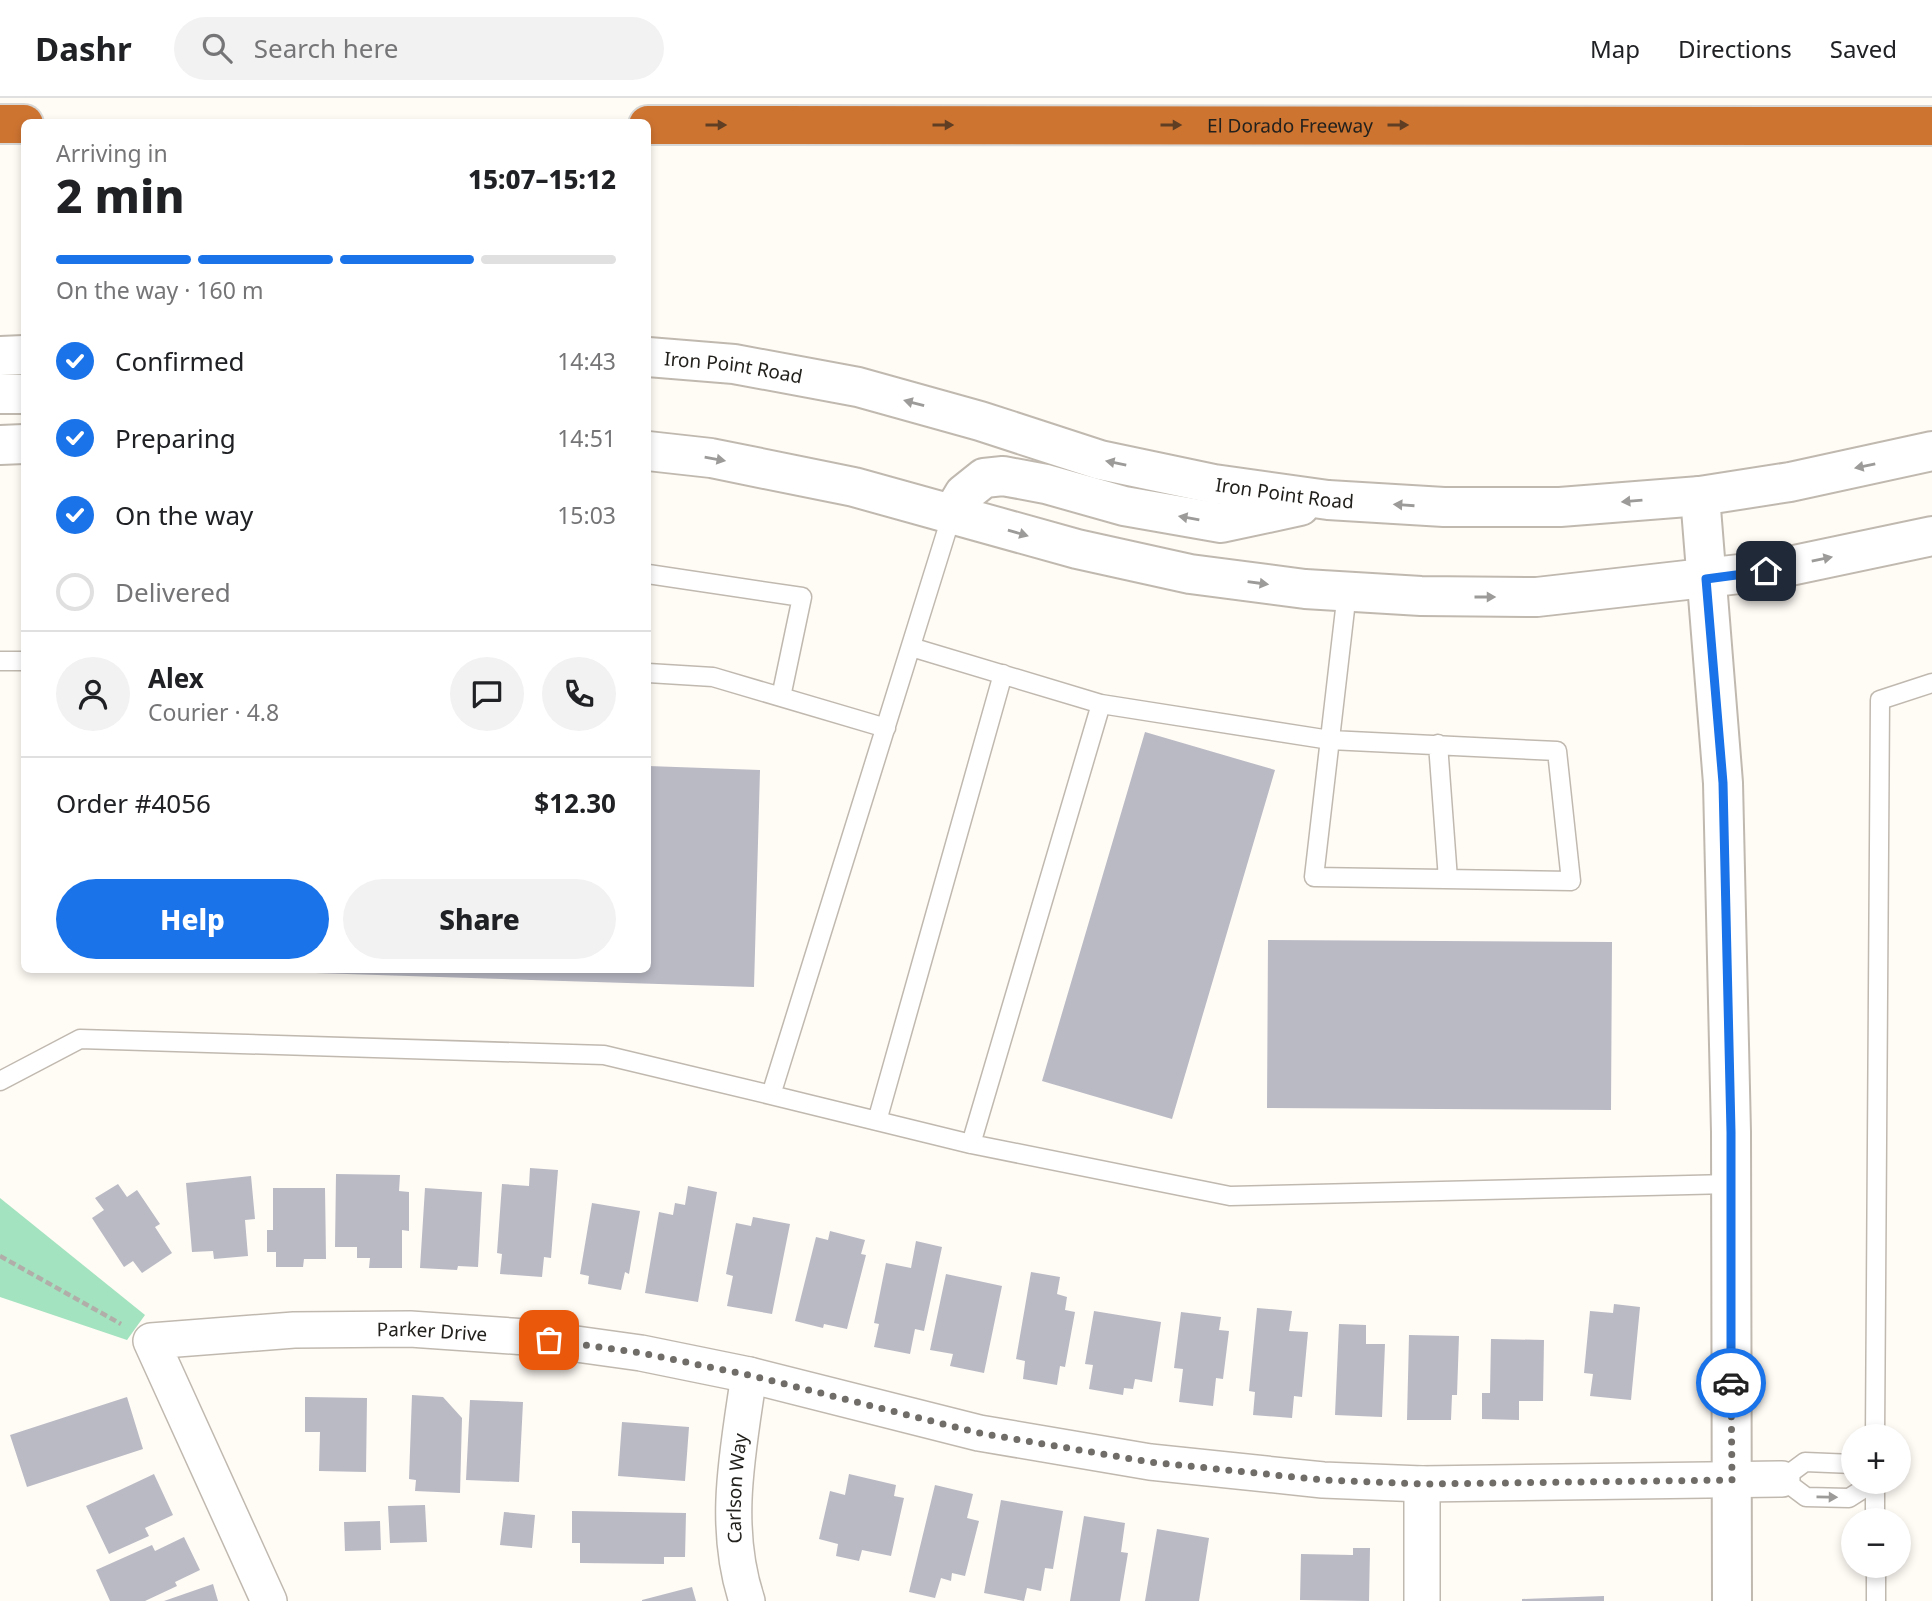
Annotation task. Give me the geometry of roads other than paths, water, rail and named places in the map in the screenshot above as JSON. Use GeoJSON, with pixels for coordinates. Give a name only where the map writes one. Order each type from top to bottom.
{"type":"FeatureCollection","features":[{"type":"Feature","properties":{"kind":"highway"},"geometry":{"type":"LineString","coordinates":[[0,124],[21,124]]}},
{"type":"Feature","properties":{"kind":"highway","name":"El Dorado Freeway"},"geometry":{"type":"LineString","coordinates":[[651,125],[1932,126]]}},
{"type":"Feature","properties":{"kind":"main road"},"geometry":{"type":"LineString","coordinates":[[0,356],[21,355]]}},
{"type":"Feature","properties":{"kind":"main road","name":"Iron Point Road"},"geometry":{"type":"LineString","coordinates":[[651,357],[734,364],[858,387],[980,421],[1100,460],[1214,484],[1328,500],[1444,507],[1560,507],[1700,496],[1790,482],[1932,452]]}},
{"type":"Feature","properties":{"kind":"main road"},"geometry":{"type":"LineString","coordinates":[[0,394],[21,394]]}},
{"type":"Feature","properties":{"kind":"main road"},"geometry":{"type":"LineString","coordinates":[[0,445],[21,444]]}},
{"type":"Feature","properties":{"kind":"main road"},"geometry":{"type":"LineString","coordinates":[[651,451],[711,458],[854,486],[1077,549],[1191,573],[1305,589],[1421,597],[1537,597],[1706,579],[1766,571],[1932,536]]}},
{"type":"Feature","properties":{"kind":"main road"},"geometry":{"type":"LineString","coordinates":[[952,514],[964,494],[984,478],[1003,477],[1046,484],[1124,506],[1222,523],[1328,500]]}},
{"type":"Feature","properties":{"kind":"main road"},"geometry":{"type":"LineString","coordinates":[[1700,496],[1723,783],[1730,1184],[1732,1601]]}},
{"type":"Feature","properties":{"kind":"street","name":"Parker Drive"},"geometry":{"type":"LineString","coordinates":[[269,1601],[151,1341],[294,1330],[410,1329],[551,1340],[641,1353],[749,1375],[979,1433],[1150,1462],[1323,1480],[1422,1484],[1782,1479]]}},
{"type":"Feature","properties":{"kind":"street","name":"Carlson Way"},"geometry":{"type":"LineString","coordinates":[[747,1601],[737,1558],[733,1487],[749,1375]]}},
{"type":"Feature","properties":{"kind":"street"},"geometry":{"type":"LineString","coordinates":[[1422,1484],[1422,1601]]}},
{"type":"Feature","properties":{"kind":"lane"},"geometry":{"type":"LineString","coordinates":[[771,1095],[952,514]]}},
{"type":"Feature","properties":{"kind":"lane"},"geometry":{"type":"LineString","coordinates":[[651,574],[802,597],[781,697]]}},
{"type":"Feature","properties":{"kind":"lane"},"geometry":{"type":"LineString","coordinates":[[911,647],[1101,704],[1330,740],[1557,751],[1571,881],[1314,877],[1330,740],[1347,592]]}},
{"type":"Feature","properties":{"kind":"lane"},"geometry":{"type":"LineString","coordinates":[[0,661],[21,661]]}},
{"type":"Feature","properties":{"kind":"lane"},"geometry":{"type":"LineString","coordinates":[[651,673],[713,677],[886,728]]}},
{"type":"Feature","properties":{"kind":"lane"},"geometry":{"type":"LineString","coordinates":[[877,1121],[1003,674]]}},
{"type":"Feature","properties":{"kind":"lane"},"geometry":{"type":"LineString","coordinates":[[1875,1424],[1880,700],[1932,683]]}},
{"type":"Feature","properties":{"kind":"lane"},"geometry":{"type":"LineString","coordinates":[[971,1144],[1101,704]]}},
{"type":"Feature","properties":{"kind":"lane"},"geometry":{"type":"LineString","coordinates":[[1438,744],[1448,879]]}},
{"type":"Feature","properties":{"kind":"lane"},"geometry":{"type":"LineString","coordinates":[[0,1081],[80,1039],[604,1055],[971,1144],[1230,1196],[1730,1184]]}},
{"type":"Feature","properties":{"kind":"lane"},"geometry":{"type":"LineString","coordinates":[[1841,1464],[1805,1462],[1782,1479],[1806,1497],[1849,1497],[1854,1494]]}},
{"type":"Feature","properties":{"kind":"lane"},"geometry":{"type":"LineString","coordinates":[[1876,1578],[1877,1601]]}}]}
